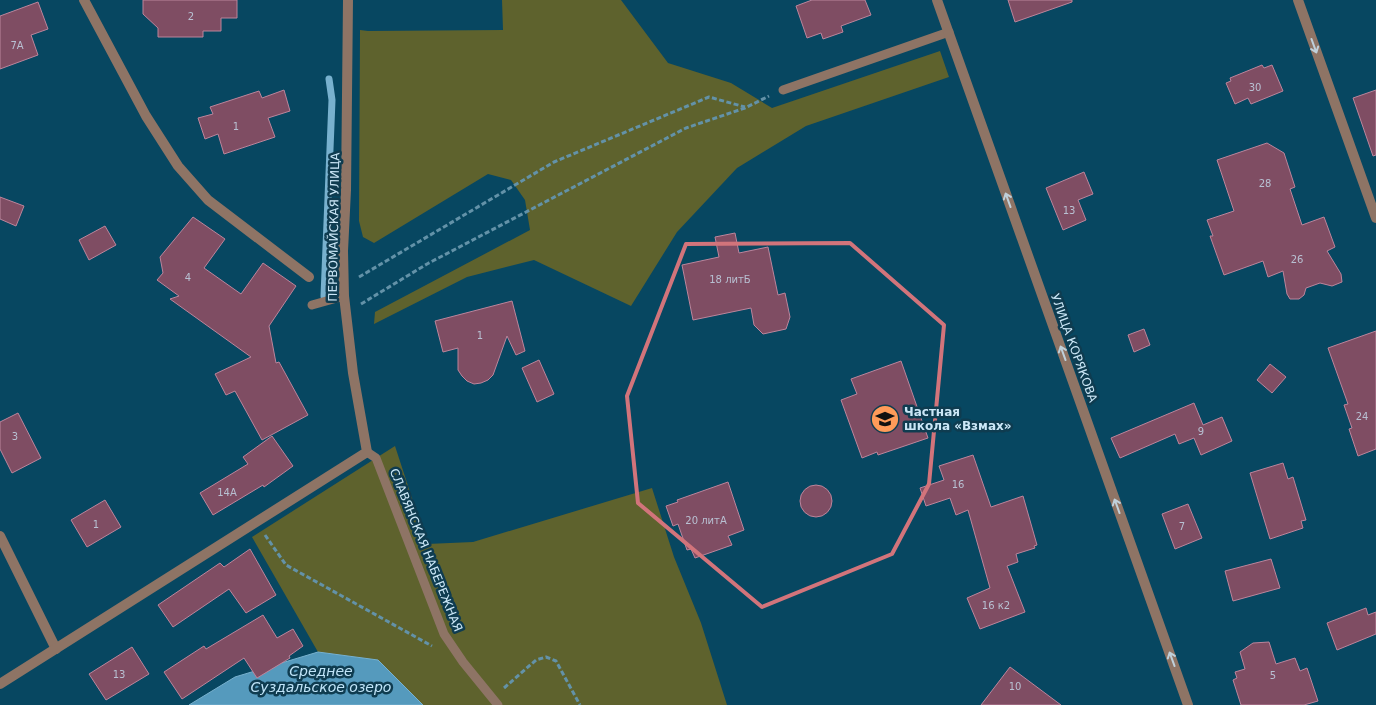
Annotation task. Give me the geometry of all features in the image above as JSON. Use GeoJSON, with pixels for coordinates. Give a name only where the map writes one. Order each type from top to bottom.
{"type":"FeatureCollection","features":[{"type":"Feature","properties":{"kind":"street"},"geometry":{"type":"LineString","coordinates":[[84,0],[146,116],[178,166],[208,200],[309,277]]}},
{"type":"Feature","properties":{"kind":"street","name":"ПЕРВОМАЙСКАЯ УЛИЦА"},"geometry":{"type":"LineString","coordinates":[[348,0],[346,190],[343,251],[344,290],[353,373],[367,452]]}},
{"type":"Feature","properties":{"kind":"street","name":"УЛИЦА КОРЯКОВА"},"geometry":{"type":"LineString","coordinates":[[937,0],[1188,705]]}},
{"type":"Feature","properties":{"kind":"street"},"geometry":{"type":"LineString","coordinates":[[1298,0],[1376,218]]}},
{"type":"Feature","properties":{"kind":"street"},"geometry":{"type":"LineString","coordinates":[[0,684],[367,452]]}},
{"type":"Feature","properties":{"kind":"street"},"geometry":{"type":"LineString","coordinates":[[0,536],[56,649]]}},
{"type":"Feature","properties":{"kind":"lane"},"geometry":{"type":"LineString","coordinates":[[783,90],[949,32]]}},
{"type":"Feature","properties":{"kind":"lane"},"geometry":{"type":"LineString","coordinates":[[312,305],[344,290]]}},
{"type":"Feature","properties":{"kind":"lane","name":"СЛАВЯНСКАЯ НАБЕРЕЖНАЯ"},"geometry":{"type":"LineString","coordinates":[[367,452],[376,458],[444,634],[463,662],[495,702]]}},
{"type":"Feature","properties":{"kind":"path"},"geometry":{"type":"LineString","coordinates":[[346,313],[428,264],[686,128],[745,108],[783,90]]}},
{"type":"Feature","properties":{"kind":"path"},"geometry":{"type":"LineString","coordinates":[[344,290],[554,162],[709,97],[745,108]]}},
{"type":"Feature","properties":{"kind":"path"},"geometry":{"type":"LineString","coordinates":[[254,524],[269,540],[286,565],[438,648]]}},
{"type":"Feature","properties":{"kind":"path"},"geometry":{"type":"LineString","coordinates":[[495,702],[536,660],[546,657],[556,661],[580,705]]}},
{"type":"Feature","properties":{"kind":"highlighted area"},"geometry":{"type":"Polygon","coordinates":[[[850,243],[944,325],[929,484],[892,554],[762,607],[638,503],[627,396],[686,244],[850,243]]]}},
{"type":"Feature","properties":{"kind":"green space"},"geometry":{"type":"Polygon","coordinates":[[[502,0],[621,0],[668,63],[731,83],[772,108],[940,51],[949,77],[806,126],[737,168],[677,232],[631,306],[534,260],[467,277],[374,324],[375,312],[530,230],[525,200],[511,180],[488,174],[374,243],[363,237],[359,221],[360,30],[503,30],[502,0]]]}},
{"type":"Feature","properties":{"kind":"green space"},"geometry":{"type":"Polygon","coordinates":[[[395,446],[427,544],[473,542],[652,488],[674,557],[701,623],[727,705],[423,705],[378,660],[318,652],[252,537],[395,446]]]}},
{"type":"Feature","properties":{"kind":"water","name":"Среднее Суздальское озеро"},"geometry":{"type":"Polygon","coordinates":[[[318,652],[378,660],[423,705],[189,705],[235,677],[318,652]]]}},
{"type":"Feature","properties":{"kind":"building"},"geometry":{"type":"Polygon","coordinates":[[[143,0],[237,0],[237,18],[221,18],[221,31],[203,31],[203,37],[158,37],[158,28],[143,14],[143,0]]]}},
{"type":"Feature","properties":{"kind":"building"},"geometry":{"type":"Polygon","coordinates":[[[812,0],[865,0],[871,15],[841,26],[843,32],[823,39],[821,33],[807,38],[796,6],[812,0]]]}},
{"type":"Feature","properties":{"kind":"building"},"geometry":{"type":"Polygon","coordinates":[[[1008,0],[1072,0],[1072,2],[1015,22],[1008,0]]]}},
{"type":"Feature","properties":{"kind":"building"},"geometry":{"type":"Polygon","coordinates":[[[38,2],[48,29],[31,35],[38,55],[0,69],[0,16],[38,2]]]}},
{"type":"Feature","properties":{"kind":"building"},"geometry":{"type":"Polygon","coordinates":[[[1262,65],[1264,68],[1272,65],[1283,91],[1251,104],[1248,98],[1235,104],[1226,83],[1231,81],[1230,78],[1262,65]]]}},
{"type":"Feature","properties":{"kind":"building"},"geometry":{"type":"Polygon","coordinates":[[[284,90],[290,111],[268,118],[275,137],[224,154],[218,134],[205,139],[198,118],[213,114],[210,107],[259,91],[262,98],[284,90]]]}},
{"type":"Feature","properties":{"kind":"building"},"geometry":{"type":"Polygon","coordinates":[[[1376,90],[1376,155],[1373,156],[1353,98],[1376,90]]]}},
{"type":"Feature","properties":{"kind":"building"},"geometry":{"type":"Polygon","coordinates":[[[1267,143],[1284,153],[1295,187],[1290,189],[1302,225],[1324,217],[1335,247],[1327,251],[1341,274],[1342,282],[1332,286],[1320,283],[1306,288],[1304,295],[1299,299],[1290,299],[1287,294],[1283,271],[1268,277],[1263,261],[1224,275],[1210,236],[1213,236],[1207,220],[1234,211],[1217,160],[1267,143]]]}},
{"type":"Feature","properties":{"kind":"building"},"geometry":{"type":"Polygon","coordinates":[[[1084,172],[1093,194],[1078,200],[1086,220],[1063,230],[1046,188],[1084,172]]]}},
{"type":"Feature","properties":{"kind":"building"},"geometry":{"type":"Polygon","coordinates":[[[0,197],[24,206],[16,226],[0,219],[0,197]]]}},
{"type":"Feature","properties":{"kind":"building"},"geometry":{"type":"Polygon","coordinates":[[[193,217],[225,239],[204,268],[241,294],[263,263],[296,286],[269,326],[276,363],[279,362],[308,415],[262,440],[235,391],[226,395],[215,374],[251,357],[170,299],[179,296],[157,280],[163,273],[160,257],[193,217]]]}},
{"type":"Feature","properties":{"kind":"building"},"geometry":{"type":"Polygon","coordinates":[[[105,226],[116,245],[89,260],[79,240],[105,226]]]}},
{"type":"Feature","properties":{"kind":"building"},"geometry":{"type":"Polygon","coordinates":[[[735,233],[739,253],[768,247],[778,295],[785,293],[790,317],[786,329],[763,334],[754,325],[751,308],[693,320],[682,265],[719,257],[715,237],[735,233]]]}},
{"type":"Feature","properties":{"kind":"building"},"geometry":{"type":"Polygon","coordinates":[[[512,301],[525,351],[516,355],[507,336],[493,375],[481,383],[474,384],[467,381],[458,370],[458,348],[443,352],[435,321],[512,301]]]}},
{"type":"Feature","properties":{"kind":"building"},"geometry":{"type":"Polygon","coordinates":[[[1144,329],[1150,345],[1134,352],[1128,335],[1144,329]]]}},
{"type":"Feature","properties":{"kind":"building"},"geometry":{"type":"Polygon","coordinates":[[[1376,331],[1376,449],[1358,456],[1349,429],[1352,428],[1344,405],[1348,404],[1328,348],[1376,331]]]}},
{"type":"Feature","properties":{"kind":"building"},"geometry":{"type":"Polygon","coordinates":[[[539,360],[554,394],[537,402],[522,368],[539,360]]]}},
{"type":"Feature","properties":{"kind":"building","name":"Частная школа «Взмах»"},"geometry":{"type":"Polygon","coordinates":[[[901,361],[928,438],[878,455],[877,452],[862,458],[841,400],[857,394],[851,379],[901,361]]]}},
{"type":"Feature","properties":{"kind":"building"},"geometry":{"type":"Polygon","coordinates":[[[1270,364],[1286,377],[1272,393],[1257,380],[1270,364]]]}},
{"type":"Feature","properties":{"kind":"building"},"geometry":{"type":"Polygon","coordinates":[[[1194,403],[1203,425],[1222,417],[1232,441],[1201,455],[1194,438],[1179,444],[1175,434],[1120,458],[1111,438],[1194,403]]]}},
{"type":"Feature","properties":{"kind":"building"},"geometry":{"type":"Polygon","coordinates":[[[18,413],[41,458],[12,473],[0,449],[0,422],[18,413]]]}},
{"type":"Feature","properties":{"kind":"building"},"geometry":{"type":"Polygon","coordinates":[[[272,436],[293,466],[264,487],[263,485],[213,515],[200,493],[248,464],[243,457],[272,436]]]}},
{"type":"Feature","properties":{"kind":"building"},"geometry":{"type":"Polygon","coordinates":[[[973,455],[991,507],[1023,496],[1037,545],[1034,546],[1035,548],[1016,554],[1018,562],[1007,566],[1025,612],[980,629],[967,598],[990,588],[968,510],[956,515],[950,498],[926,506],[920,488],[944,480],[939,466],[973,455]]]}},
{"type":"Feature","properties":{"kind":"building"},"geometry":{"type":"Polygon","coordinates":[[[1283,463],[1288,479],[1293,477],[1306,520],[1301,521],[1303,528],[1270,539],[1250,473],[1283,463]]]}},
{"type":"Feature","properties":{"kind":"building"},"geometry":{"type":"Polygon","coordinates":[[[728,482],[744,530],[728,536],[732,545],[695,558],[691,549],[687,550],[678,524],[673,526],[666,506],[678,502],[677,500],[728,482]]]}},
{"type":"Feature","properties":{"kind":"building"},"geometry":{"type":"Polygon","coordinates":[[[816,485],[827,490],[832,501],[827,512],[816,517],[805,512],[800,501],[805,490],[816,485]]]}},
{"type":"Feature","properties":{"kind":"building"},"geometry":{"type":"Polygon","coordinates":[[[105,500],[121,527],[87,547],[71,520],[105,500]]]}},
{"type":"Feature","properties":{"kind":"building"},"geometry":{"type":"Polygon","coordinates":[[[1188,504],[1202,538],[1175,549],[1162,514],[1188,504]]]}},
{"type":"Feature","properties":{"kind":"building"},"geometry":{"type":"Polygon","coordinates":[[[250,549],[276,595],[246,613],[229,589],[173,627],[158,605],[220,563],[224,567],[250,549]]]}},
{"type":"Feature","properties":{"kind":"building"},"geometry":{"type":"Polygon","coordinates":[[[1271,559],[1280,588],[1233,601],[1225,571],[1271,559]]]}},
{"type":"Feature","properties":{"kind":"building"},"geometry":{"type":"Polygon","coordinates":[[[1366,608],[1368,615],[1376,612],[1376,634],[1337,650],[1327,623],[1366,608]]]}},
{"type":"Feature","properties":{"kind":"building"},"geometry":{"type":"Polygon","coordinates":[[[263,615],[277,638],[293,629],[303,646],[289,656],[290,658],[257,678],[244,658],[182,699],[164,672],[204,646],[206,649],[263,615]]]}},
{"type":"Feature","properties":{"kind":"building"},"geometry":{"type":"Polygon","coordinates":[[[1269,642],[1276,664],[1295,658],[1300,671],[1307,668],[1318,701],[1304,705],[1241,705],[1233,680],[1237,678],[1235,672],[1245,669],[1240,652],[1253,643],[1269,642]]]}},
{"type":"Feature","properties":{"kind":"building"},"geometry":{"type":"Polygon","coordinates":[[[132,647],[149,674],[106,700],[89,674],[132,647]]]}},
{"type":"Feature","properties":{"kind":"building"},"geometry":{"type":"Polygon","coordinates":[[[1010,667],[1061,705],[981,705],[1010,667]]]}},
{"type":"Feature","properties":{"kind":"waterway"},"geometry":{"type":"LineString","coordinates":[[324,296],[332,100],[329,79]]}},
{"type":"Feature","properties":{"kind":"place","name":"Частная школа «Взмах»"},"geometry":{"type":"Point","coordinates":[885,419]}}]}
